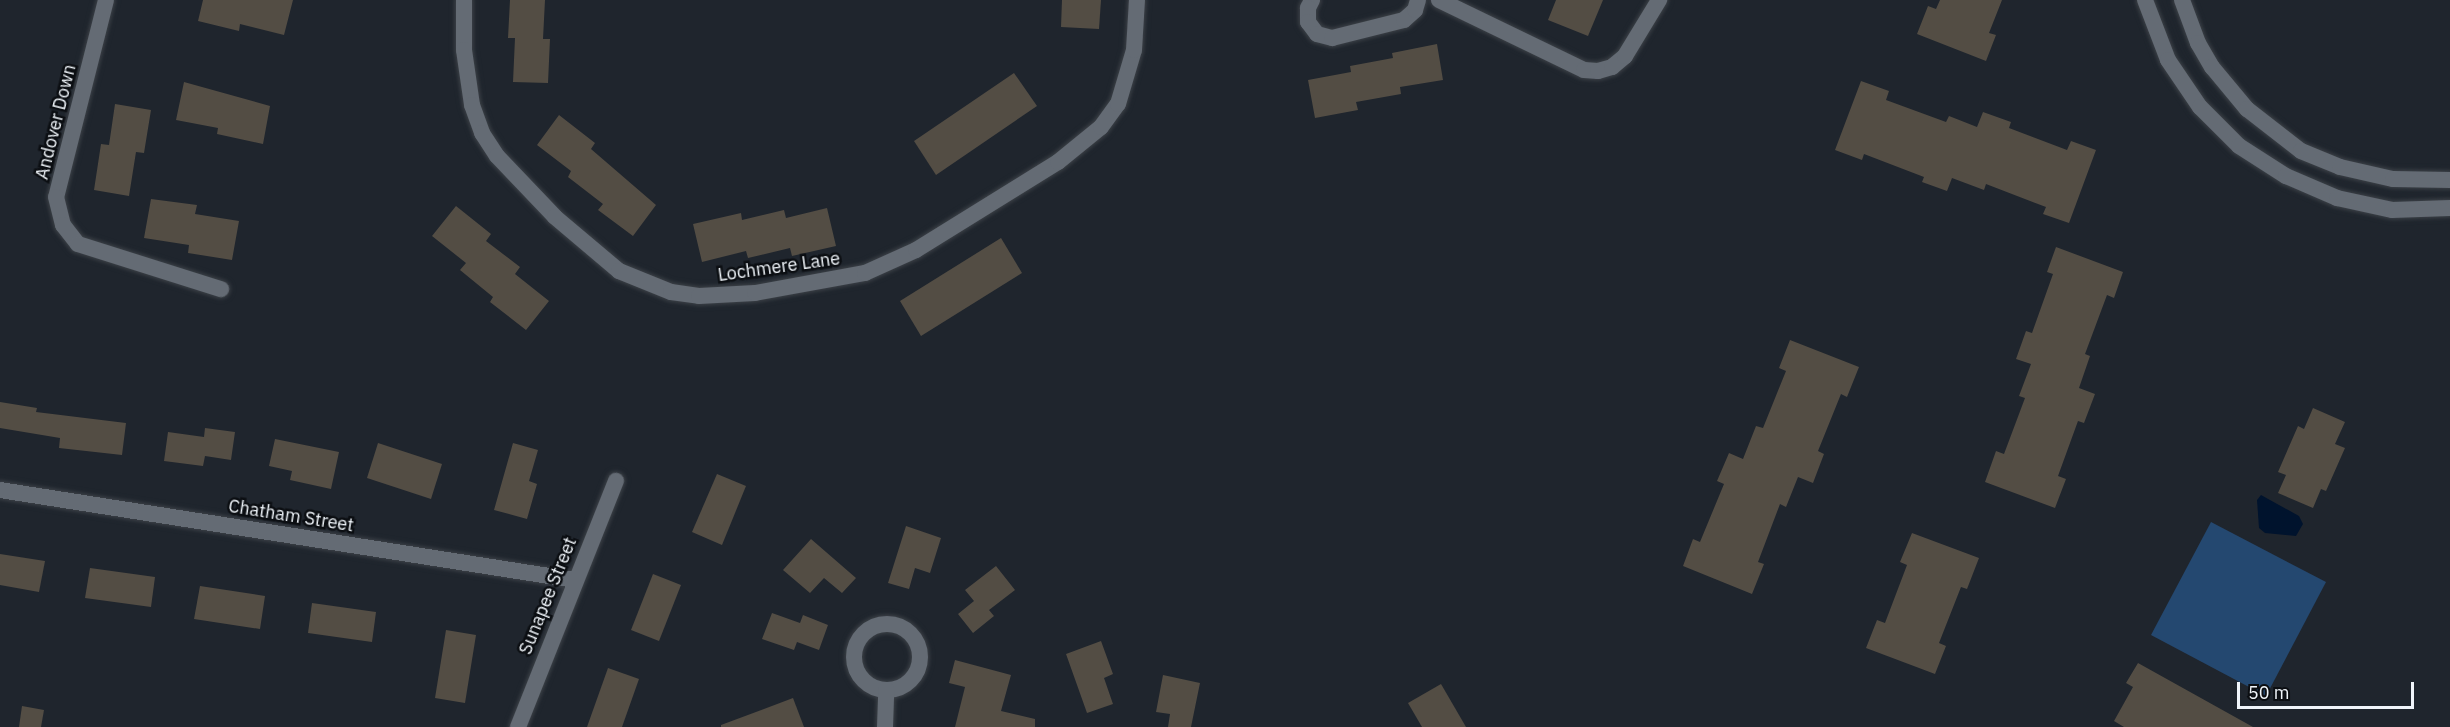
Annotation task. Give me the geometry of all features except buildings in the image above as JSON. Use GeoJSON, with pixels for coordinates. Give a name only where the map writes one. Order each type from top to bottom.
{"type":"FeatureCollection","features":[{"type":"Feature","properties":{"kind":"street","name":"Andover Down"},"geometry":{"type":"LineString","coordinates":[[106,0],[56,197],[63,225],[78,244],[221,289]]}},
{"type":"Feature","properties":{"kind":"street","name":"Lochmere Lane"},"geometry":{"type":"LineString","coordinates":[[464,0],[464,50],[472,105],[482,133],[497,156],[555,217],[619,271],[645,283],[699,296],[755,293],[865,273],[916,250],[1058,162],[1101,127],[1118,104],[1134,50],[1137,0]]}},
{"type":"Feature","properties":{"kind":"street"},"geometry":{"type":"LineString","coordinates":[[1312,0],[1308,8],[1308,22],[1317,34],[1332,38],[1404,20],[1415,10],[1418,0]]}},
{"type":"Feature","properties":{"kind":"street"},"geometry":{"type":"LineString","coordinates":[[1439,0],[1584,70],[1598,71],[1612,67],[1624,56],[1659,0]]}},
{"type":"Feature","properties":{"kind":"street"},"geometry":{"type":"LineString","coordinates":[[2145,0],[2168,60],[2200,107],[2239,146],[2286,176],[2337,198],[2392,210],[2450,208]]}},
{"type":"Feature","properties":{"kind":"street"},"geometry":{"type":"LineString","coordinates":[[2182,0],[2198,43],[2212,67],[2247,109],[2301,151],[2340,167],[2393,180],[2450,180]]}},
{"type":"Feature","properties":{"kind":"street","name":"Sunapee Street"},"geometry":{"type":"LineString","coordinates":[[518,727],[616,481]]}},
{"type":"Feature","properties":{"kind":"street","name":"Chatham Street"},"geometry":{"type":"LineString","coordinates":[[0,490],[575,580]]}},
{"type":"Feature","properties":{"kind":"street"},"geometry":{"type":"LineString","coordinates":[[885,727],[886,690]]}},
{"type":"Feature","properties":{"kind":"shaded area"},"geometry":{"type":"Polygon","coordinates":[[[2261,495],[2299,516],[2303,524],[2296,536],[2265,533],[2259,528],[2257,500],[2261,495]]]}},
{"type":"Feature","properties":{"kind":"shaded area"},"geometry":{"type":"Polygon","coordinates":[[[2211,522],[2326,582],[2266,696],[2151,635],[2211,522]]]}}]}
